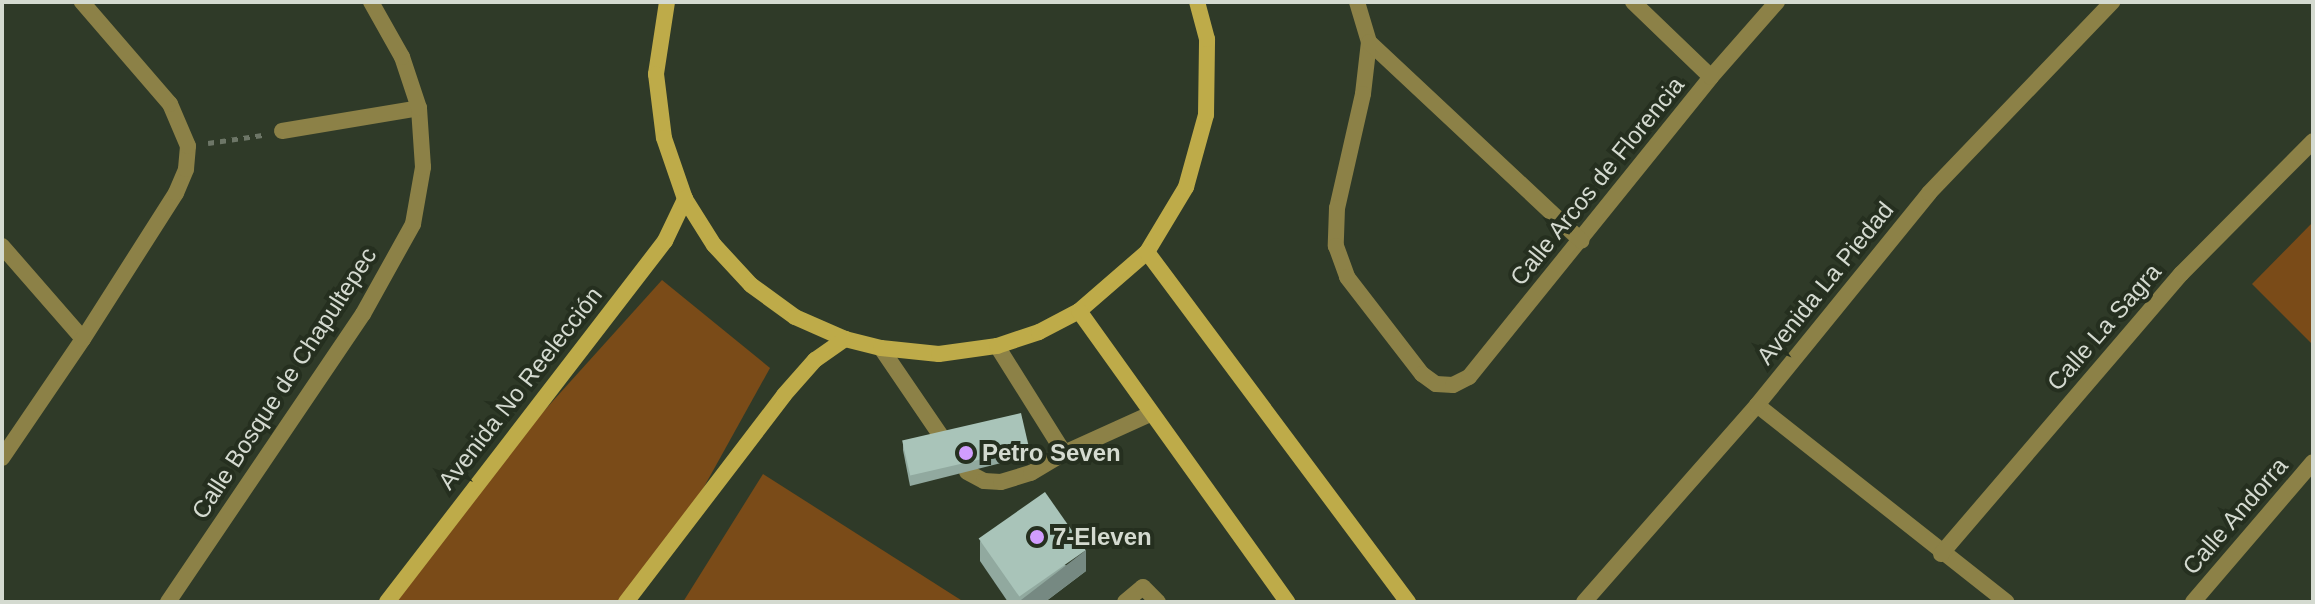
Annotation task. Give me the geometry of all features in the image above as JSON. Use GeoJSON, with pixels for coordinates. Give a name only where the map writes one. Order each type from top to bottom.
{"type":"FeatureCollection","features":[{"type":"Feature","properties":{"kind":"main road"},"geometry":{"type":"LineString","coordinates":[[667,2],[656,74],[664,138],[685,199],[714,245],[751,285],[795,317],[845,339],[881,348],[939,354],[997,346],[1039,332],[1079,311],[1147,252],[1186,187],[1206,115],[1207,39],[1197,2]]}},
{"type":"Feature","properties":{"kind":"main road","name":"Avenida No Reelección"},"geometry":{"type":"LineString","coordinates":[[387,602],[665,241],[685,199]]}},
{"type":"Feature","properties":{"kind":"main road"},"geometry":{"type":"LineString","coordinates":[[1147,252],[1408,602]]}},
{"type":"Feature","properties":{"kind":"main road"},"geometry":{"type":"LineString","coordinates":[[1079,311],[1287,602]]}},
{"type":"Feature","properties":{"kind":"main road"},"geometry":{"type":"LineString","coordinates":[[626,602],[784,395],[815,360],[845,339]]}},
{"type":"Feature","properties":{"kind":"street"},"geometry":{"type":"LineString","coordinates":[[2,458],[176,193],[186,169],[188,146],[170,104],[82,2]]}},
{"type":"Feature","properties":{"kind":"street","name":"Calle Bosque de Chapultepec"},"geometry":{"type":"LineString","coordinates":[[168,602],[363,314],[413,224],[423,167],[419,108],[402,57],[371,2]]}},
{"type":"Feature","properties":{"kind":"street"},"geometry":{"type":"LineString","coordinates":[[1357,2],[1369,42],[1582,241]]}},
{"type":"Feature","properties":{"kind":"street"},"geometry":{"type":"LineString","coordinates":[[1633,2],[1711,77]]}},
{"type":"Feature","properties":{"kind":"street","name":"Calle Arcos de Florencia"},"geometry":{"type":"LineString","coordinates":[[1369,42],[1363,94],[1337,208],[1336,246],[1347,277],[1422,374],[1436,384],[1453,385],[1469,377],[1582,241],[1711,77],[1777,2]]}},
{"type":"Feature","properties":{"kind":"street","name":"Avenida La Piedad"},"geometry":{"type":"LineString","coordinates":[[1589,600],[1757,405],[1929,193],[2112,2]]}},
{"type":"Feature","properties":{"kind":"street"},"geometry":{"type":"LineString","coordinates":[[282,131],[419,108]]}},
{"type":"Feature","properties":{"kind":"street","name":"Calle La Sagra"},"geometry":{"type":"LineString","coordinates":[[1941,554],[2181,274],[2313,141]]}},
{"type":"Feature","properties":{"kind":"street"},"geometry":{"type":"LineString","coordinates":[[2,246],[83,339]]}},
{"type":"Feature","properties":{"kind":"street"},"geometry":{"type":"LineString","coordinates":[[997,346],[1064,453]]}},
{"type":"Feature","properties":{"kind":"street"},"geometry":{"type":"LineString","coordinates":[[881,348],[943,439]]}},
{"type":"Feature","properties":{"kind":"street"},"geometry":{"type":"LineString","coordinates":[[1757,405],[1941,554],[2006,602]]}},
{"type":"Feature","properties":{"kind":"street"},"geometry":{"type":"LineString","coordinates":[[967,472],[984,481],[1001,482],[1031,473],[1064,453],[1150,414]]}},
{"type":"Feature","properties":{"kind":"street","name":"Calle Andorra"},"geometry":{"type":"LineString","coordinates":[[2193,602],[2313,462]]}},
{"type":"Feature","properties":{"kind":"street"},"geometry":{"type":"LineString","coordinates":[[1125,602],[1143,587],[1158,602]]}},
{"type":"Feature","properties":{"kind":"path"},"geometry":{"type":"LineString","coordinates":[[188,146],[282,131]]}},
{"type":"Feature","properties":{"kind":"shaded area"},"geometry":{"type":"Polygon","coordinates":[[[2313,222],[2313,345],[2252,284],[2313,222]]]}},
{"type":"Feature","properties":{"kind":"shaded area"},"geometry":{"type":"Polygon","coordinates":[[[662,280],[770,368],[679,532],[626,602],[387,602],[460,504],[662,280]]]}},
{"type":"Feature","properties":{"kind":"shaded area"},"geometry":{"type":"Polygon","coordinates":[[[763,474],[964,602],[683,602],[763,474]]]}},
{"type":"Feature","properties":{"kind":"building","name":"Petro Seven"},"geometry":{"type":"Polygon","coordinates":[[[1021,413],[1029,448],[910,476],[902,440],[1021,413]]]}},
{"type":"Feature","properties":{"kind":"building","name":"7-Eleven"},"geometry":{"type":"Polygon","coordinates":[[[1045,492],[1086,550],[1019,597],[979,538],[1045,492]]]}},
{"type":"Feature","properties":{"kind":"place","name":"Petro Seven"},"geometry":{"type":"Point","coordinates":[966,453]}},
{"type":"Feature","properties":{"kind":"place","name":"7-Eleven"},"geometry":{"type":"Point","coordinates":[1037,537]}}]}
